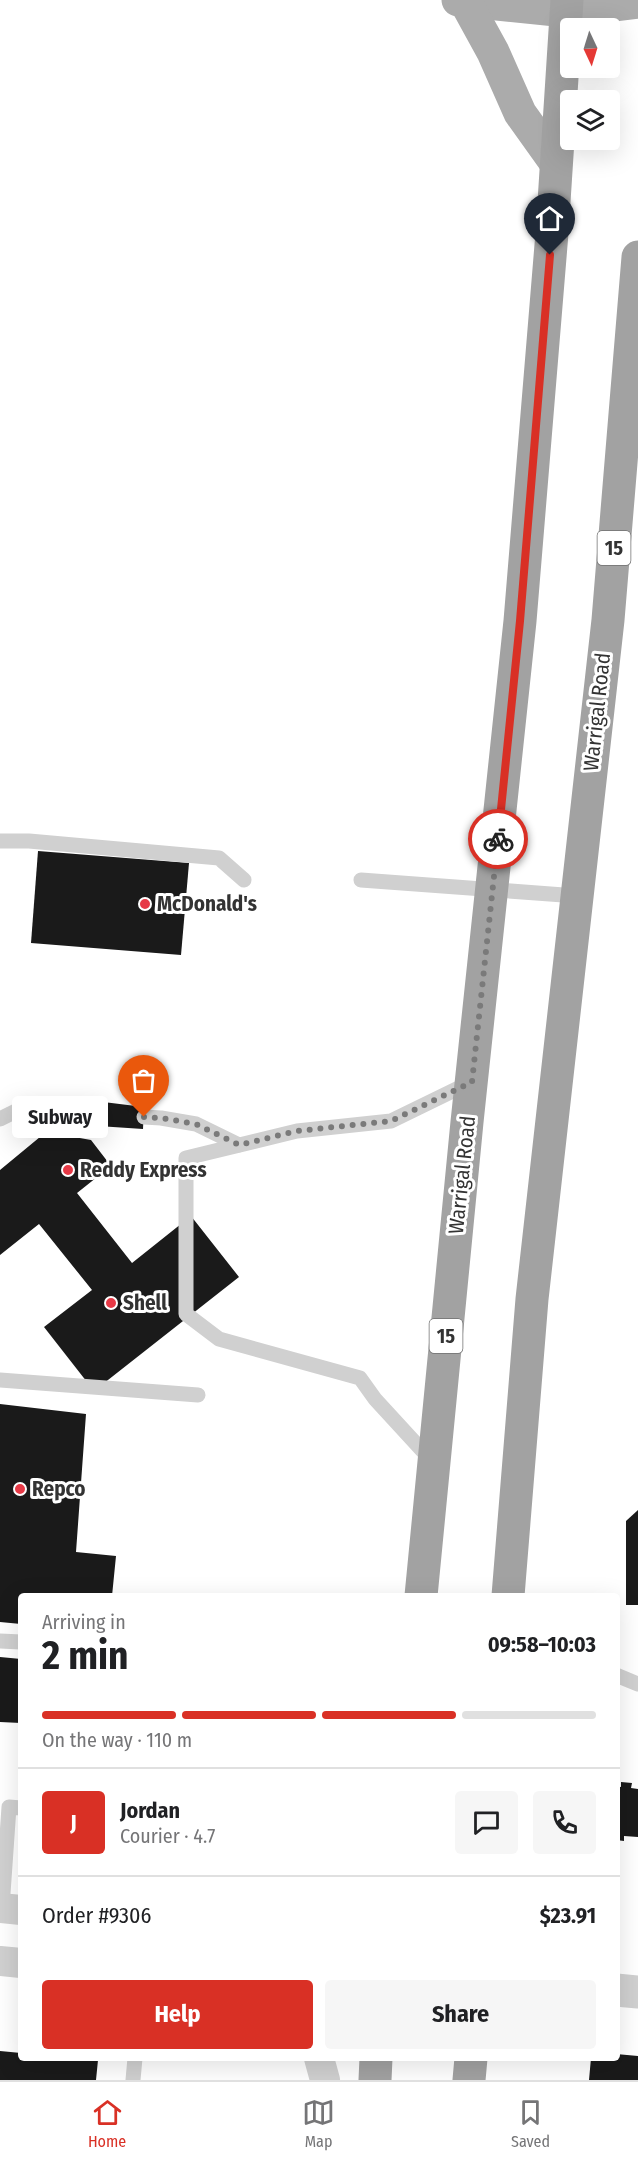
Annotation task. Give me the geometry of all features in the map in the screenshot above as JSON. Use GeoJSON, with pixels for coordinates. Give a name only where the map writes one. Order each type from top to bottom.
{"type":"FeatureCollection","features":[{"type":"Feature","properties":{"kind":"highway","name":"Warrigal Road"},"geometry":{"type":"LineString","coordinates":[[420,1593],[520,621],[552,233],[566,5]]}},
{"type":"Feature","properties":{"kind":"highway","name":"Warrigal Road"},"geometry":{"type":"LineString","coordinates":[[508,1593],[532,1299],[608,620],[638,257]]}},
{"type":"Feature","properties":{"kind":"highway"},"geometry":{"type":"LineString","coordinates":[[375,2080],[376,2061]]}},
{"type":"Feature","properties":{"kind":"highway"},"geometry":{"type":"LineString","coordinates":[[469,2080],[471,2061]]}},
{"type":"Feature","properties":{"kind":"main road"},"geometry":{"type":"LineString","coordinates":[[458,0],[566,5],[638,2]]}},
{"type":"Feature","properties":{"kind":"main road"},"geometry":{"type":"LineString","coordinates":[[465,1],[493,52],[520,113],[555,162]]}},
{"type":"Feature","properties":{"kind":"street"},"geometry":{"type":"LineString","coordinates":[[0,1961],[18,1963]]}},
{"type":"Feature","properties":{"kind":"street"},"geometry":{"type":"LineString","coordinates":[[620,1990],[638,1992]]}},
{"type":"Feature","properties":{"kind":"street"},"geometry":{"type":"LineString","coordinates":[[320,2061],[325,2080]]}},
{"type":"Feature","properties":{"kind":"lane"},"geometry":{"type":"LineString","coordinates":[[0,841],[29,841],[219,858],[244,880]]}},
{"type":"Feature","properties":{"kind":"lane"},"geometry":{"type":"LineString","coordinates":[[361,880],[577,896]]}},
{"type":"Feature","properties":{"kind":"lane"},"geometry":{"type":"LineString","coordinates":[[433,1462],[375,1399],[360,1378],[219,1339],[186,1314],[186,1158],[297,1131],[391,1121],[472,1082]]}},
{"type":"Feature","properties":{"kind":"lane"},"geometry":{"type":"LineString","coordinates":[[0,1119],[28,1105],[85,1113]]}},
{"type":"Feature","properties":{"kind":"lane"},"geometry":{"type":"LineString","coordinates":[[144,1117],[196,1124],[239,1145]]}},
{"type":"Feature","properties":{"kind":"lane"},"geometry":{"type":"LineString","coordinates":[[0,1380],[198,1395]]}},
{"type":"Feature","properties":{"kind":"lane"},"geometry":{"type":"LineString","coordinates":[[0,1641],[18,1642]]}},
{"type":"Feature","properties":{"kind":"lane"},"geometry":{"type":"LineString","coordinates":[[620,1677],[638,1684]]}},
{"type":"Feature","properties":{"kind":"lane"},"geometry":{"type":"LineString","coordinates":[[8,1909],[10,1807]]}},
{"type":"Feature","properties":{"kind":"lane"},"geometry":{"type":"LineString","coordinates":[[133,2080],[135,2061]]}},
{"type":"Feature","properties":{"kind":"building"},"geometry":{"type":"Polygon","coordinates":[[[38,851],[189,863],[181,955],[31,943],[38,851]]]}},
{"type":"Feature","properties":{"kind":"building"},"geometry":{"type":"Polygon","coordinates":[[[87,1100],[144,1107],[143,1129],[83,1125],[87,1100]]]}},
{"type":"Feature","properties":{"kind":"building"},"geometry":{"type":"Polygon","coordinates":[[[46,1132],[91,1140],[111,1166],[77,1193],[132,1263],[191,1216],[239,1277],[94,1391],[44,1327],[92,1290],[39,1224],[0,1255],[0,1170],[46,1132]]]}},
{"type":"Feature","properties":{"kind":"building"},"geometry":{"type":"Polygon","coordinates":[[[0,1404],[86,1414],[76,1552],[116,1556],[112,1593],[18,1593],[18,1624],[0,1622],[0,1404]]]}},
{"type":"Feature","properties":{"kind":"building"},"geometry":{"type":"Polygon","coordinates":[[[638,1510],[638,1605],[626,1605],[626,1521],[638,1510]]]}},
{"type":"Feature","properties":{"kind":"building"},"geometry":{"type":"Polygon","coordinates":[[[0,1657],[18,1659],[18,1723],[0,1722],[0,1657]]]}},
{"type":"Feature","properties":{"kind":"building"},"geometry":{"type":"Polygon","coordinates":[[[621,1782],[632,1783],[631,1788],[638,1789],[638,1837],[624,1836],[624,1841],[620,1840],[621,1782]]]}},
{"type":"Feature","properties":{"kind":"building"},"geometry":{"type":"Polygon","coordinates":[[[0,2051],[18,2053],[18,2061],[98,2061],[96,2080],[0,2080],[0,2051]]]}},
{"type":"Feature","properties":{"kind":"building"},"geometry":{"type":"Polygon","coordinates":[[[620,2054],[638,2056],[638,2080],[589,2080],[591,2061],[620,2061],[620,2054]]]}},
{"type":"Feature","properties":{"kind":"way so far"},"geometry":{"type":"LineString","coordinates":[[144,1117],[196,1124],[239,1145],[297,1131],[391,1121],[472,1082],[498,839]]}},
{"type":"Feature","properties":{"kind":"place","name":"McDonald's"},"geometry":{"type":"Point","coordinates":[145,904]}},
{"type":"Feature","properties":{"kind":"place","name":"Subway"},"geometry":{"type":"Point","coordinates":[144,1117]}},
{"type":"Feature","properties":{"kind":"place","name":"Reddy Express"},"geometry":{"type":"Point","coordinates":[68,1170]}},
{"type":"Feature","properties":{"kind":"place","name":"Shell"},"geometry":{"type":"Point","coordinates":[111,1303]}},
{"type":"Feature","properties":{"kind":"place","name":"Repco"},"geometry":{"type":"Point","coordinates":[20,1489]}},
{"type":"Feature","properties":{"kind":"route"},"geometry":{"type":"LineString","coordinates":[[498,839],[520,621],[550,255]]}}]}
